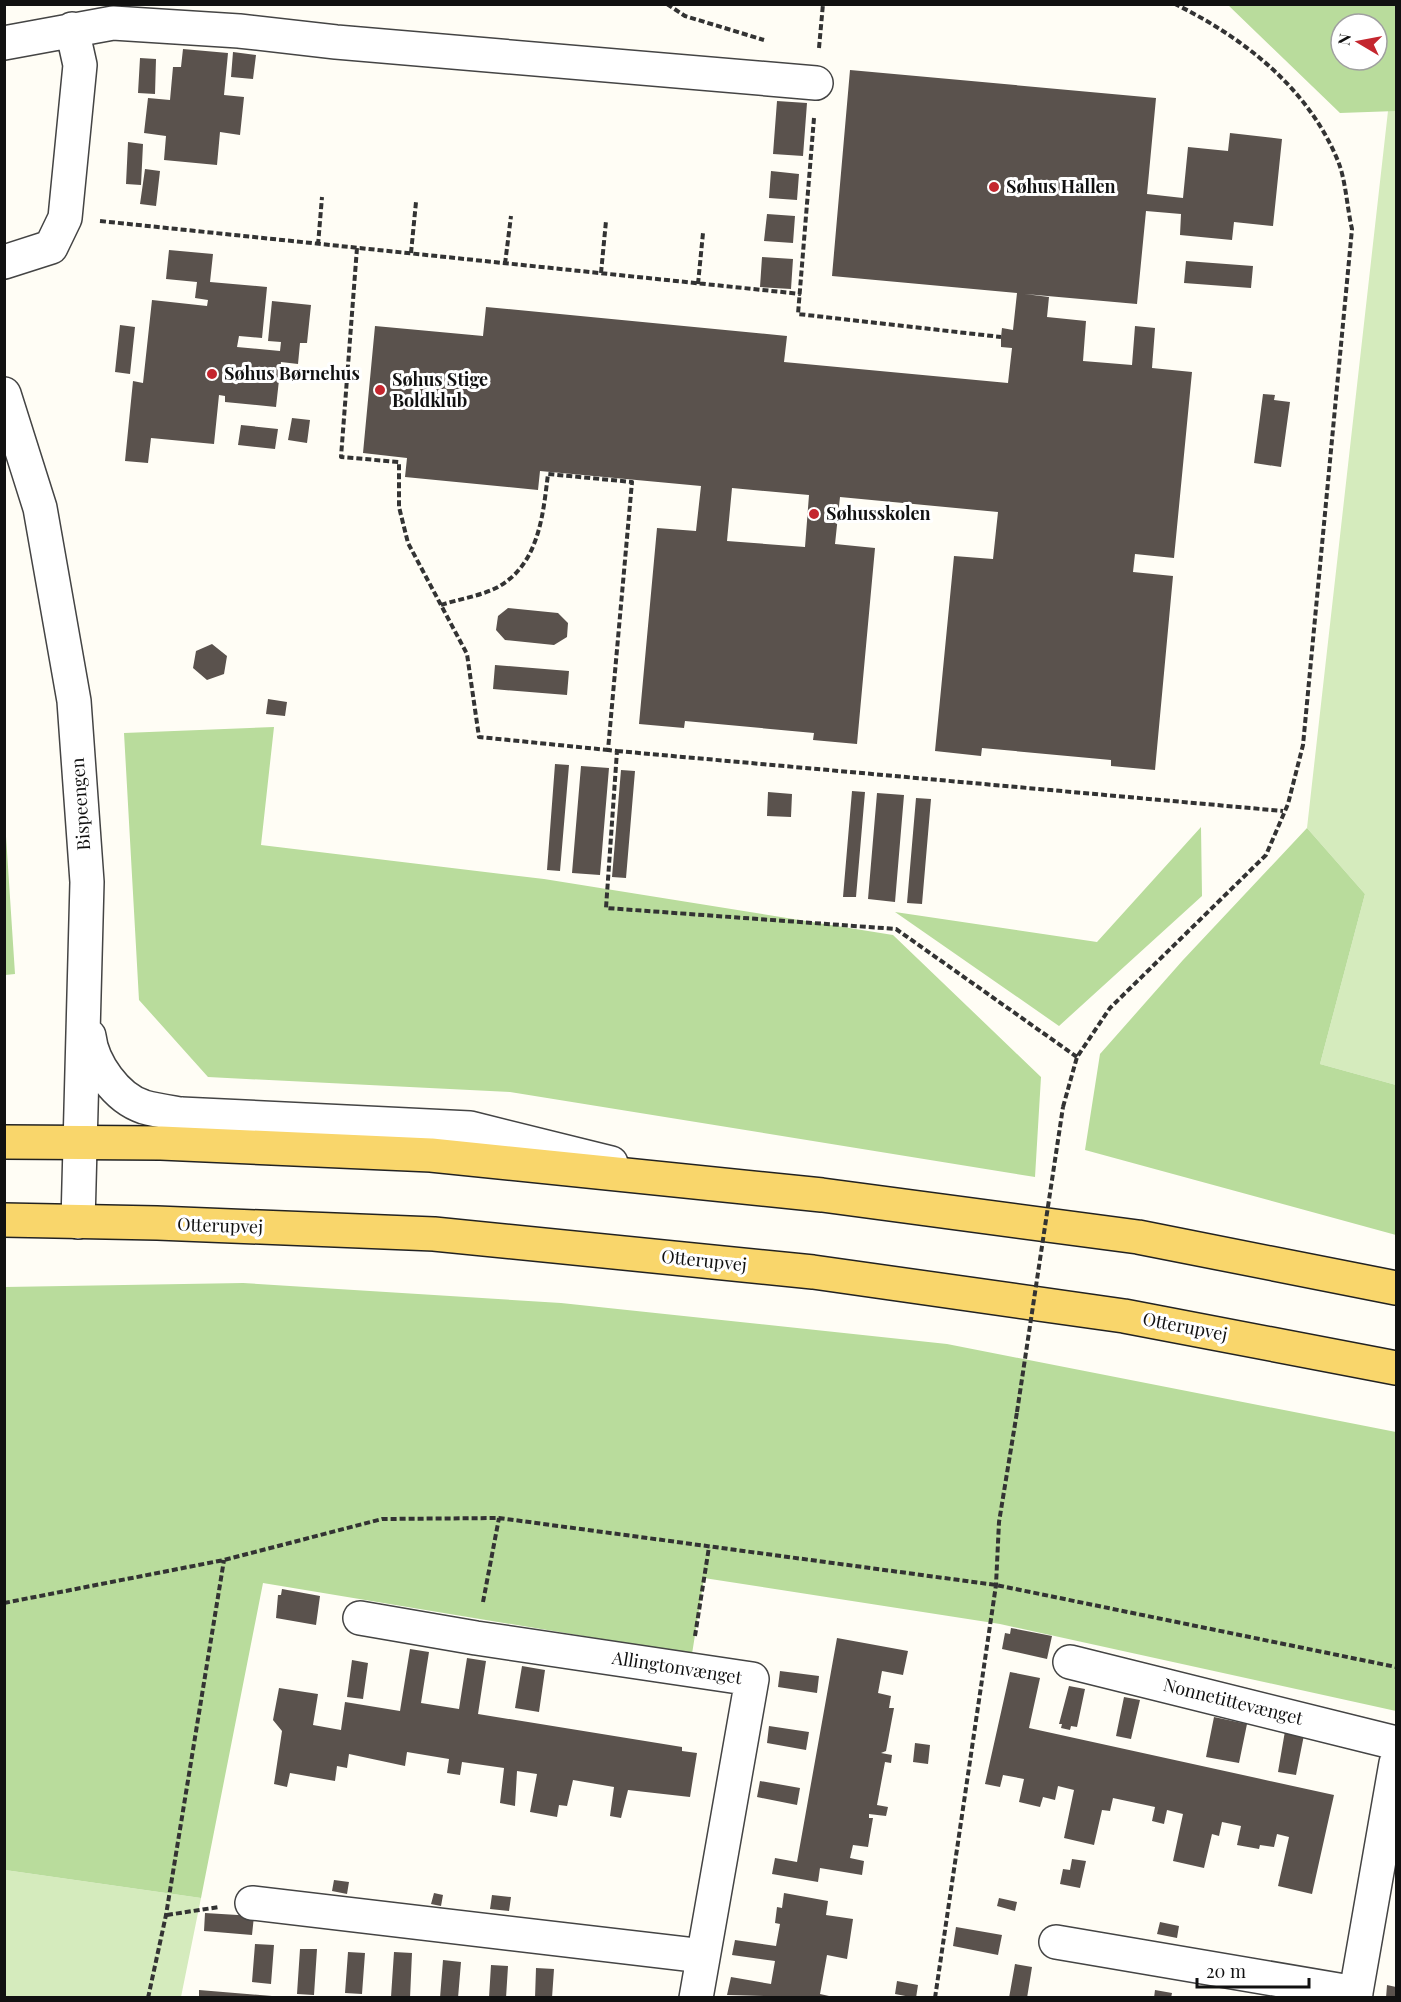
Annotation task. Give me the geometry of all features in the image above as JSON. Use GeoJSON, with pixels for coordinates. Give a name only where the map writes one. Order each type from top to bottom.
{"type":"FeatureCollection","features":[{"type":"Feature","properties":{"kind":"main road"},"geometry":{"type":"LineString","coordinates":[[4,1142],[161,1143],[431,1155],[822,1195],[1138,1237],[1396,1288]]}},
{"type":"Feature","properties":{"kind":"main road","name":"Otterupvej"},"geometry":{"type":"LineString","coordinates":[[4,1220],[434,1234],[813,1272],[1124,1316],[1396,1368]]}},
{"type":"Feature","properties":{"kind":"street"},"geometry":{"type":"LineString","coordinates":[[4,43],[113,22],[239,31],[336,42],[816,83]]}},
{"type":"Feature","properties":{"kind":"street"},"geometry":{"type":"LineString","coordinates":[[4,262],[51,247],[65,218],[80,64],[72,29]]}},
{"type":"Feature","properties":{"kind":"street","name":"Bispeengen"},"geometry":{"type":"LineString","coordinates":[[4,394],[40,508],[75,701],[87,882],[82,1142],[78,1222]]}},
{"type":"Feature","properties":{"kind":"street"},"geometry":{"type":"LineString","coordinates":[[84,999],[90,1045],[103,1072],[124,1096],[142,1107],[181,1114],[470,1128],[694,1183]]}},
{"type":"Feature","properties":{"kind":"street","name":"Allingtonvænget"},"geometry":{"type":"LineString","coordinates":[[360,1618],[476,1638],[752,1679],[696,1998]]}},
{"type":"Feature","properties":{"kind":"street","name":"Nonnetittevænget"},"geometry":{"type":"LineString","coordinates":[[1070,1662],[1396,1743]]}},
{"type":"Feature","properties":{"kind":"street"},"geometry":{"type":"LineString","coordinates":[[1056,1942],[1356,1995],[1396,1763]]}},
{"type":"Feature","properties":{"kind":"street"},"geometry":{"type":"LineString","coordinates":[[252,1903],[703,1956]]}},
{"type":"Feature","properties":{"kind":"path"},"geometry":{"type":"LineString","coordinates":[[667,4],[685,16],[774,43]]}},
{"type":"Feature","properties":{"kind":"path"},"geometry":{"type":"LineString","coordinates":[[823,4],[798,314],[1001,337]]}},
{"type":"Feature","properties":{"kind":"path"},"geometry":{"type":"LineString","coordinates":[[935,1998],[996,1585],[999,1522],[1063,1107],[1077,1058],[1110,1008],[1266,855],[1283,811],[1288,804],[1303,745],[1352,229],[1339,162],[1305,103],[1266,61],[1212,23],[1175,4]]}},
{"type":"Feature","properties":{"kind":"path"},"geometry":{"type":"LineString","coordinates":[[318,245],[322,196]]}},
{"type":"Feature","properties":{"kind":"path"},"geometry":{"type":"LineString","coordinates":[[411,253],[416,202]]}},
{"type":"Feature","properties":{"kind":"path"},"geometry":{"type":"LineString","coordinates":[[505,264],[511,216]]}},
{"type":"Feature","properties":{"kind":"path"},"geometry":{"type":"LineString","coordinates":[[65,218],[801,294]]}},
{"type":"Feature","properties":{"kind":"path"},"geometry":{"type":"LineString","coordinates":[[601,273],[606,221]]}},
{"type":"Feature","properties":{"kind":"path"},"geometry":{"type":"LineString","coordinates":[[698,284],[703,233]]}},
{"type":"Feature","properties":{"kind":"path"},"geometry":{"type":"LineString","coordinates":[[357,248],[341,457],[399,462],[399,507],[408,543],[466,654],[479,736],[617,751],[1283,811]]}},
{"type":"Feature","properties":{"kind":"path"},"geometry":{"type":"LineString","coordinates":[[441,605],[498,587],[518,572],[532,550],[543,518],[548,474],[632,483],[608,750]]}},
{"type":"Feature","properties":{"kind":"path"},"geometry":{"type":"LineString","coordinates":[[617,751],[606,908],[896,929],[1077,1058]]}},
{"type":"Feature","properties":{"kind":"path"},"geometry":{"type":"LineString","coordinates":[[4,1604],[224,1560],[382,1519],[499,1518],[996,1585],[1396,1667]]}},
{"type":"Feature","properties":{"kind":"path"},"geometry":{"type":"LineString","coordinates":[[476,1638],[499,1518]]}},
{"type":"Feature","properties":{"kind":"path"},"geometry":{"type":"LineString","coordinates":[[690,1670],[709,1547]]}},
{"type":"Feature","properties":{"kind":"path"},"geometry":{"type":"LineString","coordinates":[[148,1998],[166,1915],[224,1560]]}},
{"type":"Feature","properties":{"kind":"path"},"geometry":{"type":"LineString","coordinates":[[166,1915],[252,1903]]}},
{"type":"Feature","properties":{"kind":"green space"},"geometry":{"type":"Polygon","coordinates":[[[1228,5],[1396,5],[1396,111],[1340,113],[1228,5]]]}},
{"type":"Feature","properties":{"kind":"green space"},"geometry":{"type":"Polygon","coordinates":[[[1388,111],[1396,111],[1396,1085],[1320,1064],[1365,894],[1307,828],[1388,111]]]}},
{"type":"Feature","properties":{"kind":"green space"},"geometry":{"type":"Polygon","coordinates":[[[274,727],[261,845],[544,879],[893,935],[1041,1077],[1035,1177],[510,1092],[208,1077],[139,1000],[124,733],[274,727]]]}},
{"type":"Feature","properties":{"kind":"green space"},"geometry":{"type":"Polygon","coordinates":[[[5,821],[15,974],[4,975],[5,821]]]}},
{"type":"Feature","properties":{"kind":"green space"},"geometry":{"type":"Polygon","coordinates":[[[1201,827],[1202,896],[1059,1026],[895,912],[1097,942],[1201,827]]]}},
{"type":"Feature","properties":{"kind":"green space"},"geometry":{"type":"Polygon","coordinates":[[[1307,828],[1365,894],[1320,1064],[1396,1085],[1396,1235],[1085,1150],[1100,1054],[1183,960],[1307,828]]]}},
{"type":"Feature","properties":{"kind":"green space"},"geometry":{"type":"Polygon","coordinates":[[[243,1283],[561,1303],[947,1344],[1396,1432],[1396,1711],[1000,1624],[704,1578],[692,1654],[263,1583],[201,1898],[5,1870],[5,1287],[243,1283]]]}},
{"type":"Feature","properties":{"kind":"green space"},"geometry":{"type":"Polygon","coordinates":[[[5,1870],[201,1898],[181,1997],[5,1998],[5,1870]]]}},
{"type":"Feature","properties":{"kind":"building"},"geometry":{"type":"Polygon","coordinates":[[[183,49],[228,53],[224,95],[244,97],[240,135],[220,132],[217,165],[164,160],[166,136],[144,133],[148,98],[170,100],[173,67],[181,67],[183,49]]]}},
{"type":"Feature","properties":{"kind":"building"},"geometry":{"type":"Polygon","coordinates":[[[233,52],[256,55],[253,79],[231,77],[233,52]]]}},
{"type":"Feature","properties":{"kind":"building"},"geometry":{"type":"Polygon","coordinates":[[[140,58],[156,59],[155,94],[138,93],[140,58]]]}},
{"type":"Feature","properties":{"kind":"building"},"geometry":{"type":"Polygon","coordinates":[[[850,70],[1156,98],[1147,194],[1183,198],[1188,147],[1228,151],[1230,133],[1282,139],[1273,226],[1234,222],[1232,240],[1180,235],[1181,214],[1146,211],[1137,304],[1025,294],[1049,297],[1047,317],[1086,321],[1083,361],[1132,365],[1135,326],[1155,328],[1152,368],[1192,372],[1174,558],[1135,554],[1133,572],[1173,576],[1155,770],[1111,766],[1111,760],[982,748],[981,756],[935,751],[954,556],[993,559],[998,512],[840,497],[835,544],[875,548],[857,744],[813,740],[814,733],[685,721],[684,728],[639,724],[657,528],[696,531],[701,486],[540,471],[538,490],[405,477],[407,458],[363,453],[375,326],[483,336],[486,307],[787,336],[784,362],[1008,383],[1012,348],[1001,347],[1001,337],[1002,328],[1013,330],[1017,293],[832,276],[850,70]],[[732,488],[727,541],[805,547],[809,495],[732,488]]]}},
{"type":"Feature","properties":{"kind":"building"},"geometry":{"type":"Polygon","coordinates":[[[777,101],[807,103],[803,156],[773,154],[777,101]]]}},
{"type":"Feature","properties":{"kind":"building"},"geometry":{"type":"Polygon","coordinates":[[[128,142],[143,144],[141,185],[126,184],[128,142]]]}},
{"type":"Feature","properties":{"kind":"building"},"geometry":{"type":"Polygon","coordinates":[[[145,169],[160,171],[156,206],[140,204],[145,169]]]}},
{"type":"Feature","properties":{"kind":"building"},"geometry":{"type":"Polygon","coordinates":[[[771,171],[799,174],[797,200],[769,198],[771,171]]]}},
{"type":"Feature","properties":{"kind":"building"},"geometry":{"type":"Polygon","coordinates":[[[767,214],[795,216],[793,243],[764,241],[767,214]]]}},
{"type":"Feature","properties":{"kind":"building"},"geometry":{"type":"Polygon","coordinates":[[[169,250],[213,254],[210,282],[267,287],[262,338],[239,336],[237,347],[280,351],[281,342],[268,341],[272,301],[311,305],[307,343],[300,343],[298,364],[281,362],[276,407],[225,402],[225,396],[219,395],[214,444],[151,438],[148,463],[125,461],[133,381],[143,383],[152,300],[207,306],[208,300],[195,298],[197,282],[166,279],[169,250]]]}},
{"type":"Feature","properties":{"kind":"building"},"geometry":{"type":"Polygon","coordinates":[[[762,257],[793,259],[791,289],[760,287],[762,257]]]}},
{"type":"Feature","properties":{"kind":"building"},"geometry":{"type":"Polygon","coordinates":[[[1186,261],[1253,266],[1251,288],[1184,283],[1186,261]]]}},
{"type":"Feature","properties":{"kind":"building"},"geometry":{"type":"Polygon","coordinates":[[[120,325],[135,327],[130,374],[115,372],[120,325]]]}},
{"type":"Feature","properties":{"kind":"building"},"geometry":{"type":"Polygon","coordinates":[[[1263,394],[1275,395],[1274,400],[1290,402],[1281,467],[1254,463],[1263,394]]]}},
{"type":"Feature","properties":{"kind":"building"},"geometry":{"type":"Polygon","coordinates":[[[292,418],[310,420],[307,443],[288,440],[292,418]]]}},
{"type":"Feature","properties":{"kind":"building"},"geometry":{"type":"Polygon","coordinates":[[[241,425],[278,429],[275,449],[238,445],[241,425]]]}},
{"type":"Feature","properties":{"kind":"building"},"geometry":{"type":"Polygon","coordinates":[[[508,608],[558,613],[568,623],[567,637],[554,645],[505,640],[496,630],[498,616],[508,608]]]}},
{"type":"Feature","properties":{"kind":"building"},"geometry":{"type":"Polygon","coordinates":[[[212,644],[227,656],[224,674],[207,680],[193,668],[196,651],[212,644]]]}},
{"type":"Feature","properties":{"kind":"building"},"geometry":{"type":"Polygon","coordinates":[[[495,665],[569,671],[567,695],[493,689],[495,665]]]}},
{"type":"Feature","properties":{"kind":"building"},"geometry":{"type":"Polygon","coordinates":[[[268,699],[287,702],[285,716],[266,714],[268,699]]]}},
{"type":"Feature","properties":{"kind":"building"},"geometry":{"type":"Polygon","coordinates":[[[555,764],[569,765],[560,871],[547,870],[555,764]]]}},
{"type":"Feature","properties":{"kind":"building"},"geometry":{"type":"Polygon","coordinates":[[[581,766],[609,768],[600,875],[572,873],[581,766]]]}},
{"type":"Feature","properties":{"kind":"building"},"geometry":{"type":"Polygon","coordinates":[[[621,770],[635,771],[626,878],[612,877],[621,770]]]}},
{"type":"Feature","properties":{"kind":"building"},"geometry":{"type":"Polygon","coordinates":[[[852,791],[865,792],[856,897],[843,897],[852,791]]]}},
{"type":"Feature","properties":{"kind":"building"},"geometry":{"type":"Polygon","coordinates":[[[768,792],[792,794],[791,817],[767,816],[768,792]]]}},
{"type":"Feature","properties":{"kind":"building"},"geometry":{"type":"Polygon","coordinates":[[[877,793],[904,795],[895,902],[868,899],[877,793]]]}},
{"type":"Feature","properties":{"kind":"building"},"geometry":{"type":"Polygon","coordinates":[[[916,798],[931,799],[922,904],[907,903],[916,798]]]}},
{"type":"Feature","properties":{"kind":"building"},"geometry":{"type":"Polygon","coordinates":[[[282,1589],[320,1596],[316,1625],[276,1618],[278,1595],[281,1595],[282,1589]]]}},
{"type":"Feature","properties":{"kind":"building"},"geometry":{"type":"Polygon","coordinates":[[[1011,1628],[1052,1636],[1047,1659],[1002,1649],[1005,1633],[1010,1634],[1011,1628]]]}},
{"type":"Feature","properties":{"kind":"building"},"geometry":{"type":"Polygon","coordinates":[[[837,1638],[908,1651],[903,1675],[882,1671],[878,1693],[891,1696],[889,1708],[894,1708],[886,1751],[881,1753],[892,1755],[891,1763],[885,1762],[877,1805],[888,1807],[886,1816],[869,1814],[869,1818],[873,1818],[868,1847],[853,1845],[850,1858],[864,1861],[862,1875],[820,1868],[818,1882],[772,1874],[775,1858],[797,1862],[837,1638]]]}},
{"type":"Feature","properties":{"kind":"building"},"geometry":{"type":"Polygon","coordinates":[[[410,1649],[429,1652],[421,1703],[459,1709],[467,1658],[486,1661],[478,1714],[682,1747],[682,1751],[697,1753],[690,1797],[628,1790],[621,1818],[610,1816],[614,1787],[573,1780],[567,1806],[559,1805],[557,1817],[530,1812],[537,1774],[517,1771],[515,1806],[500,1803],[504,1768],[462,1762],[460,1775],[447,1773],[449,1759],[407,1752],[405,1766],[349,1754],[347,1768],[337,1766],[335,1781],[290,1773],[287,1787],[274,1784],[282,1731],[273,1720],[279,1688],[318,1694],[313,1725],[341,1730],[345,1702],[400,1711],[410,1649]]]}},
{"type":"Feature","properties":{"kind":"building"},"geometry":{"type":"Polygon","coordinates":[[[352,1660],[368,1663],[363,1699],[347,1697],[352,1660]]]}},
{"type":"Feature","properties":{"kind":"building"},"geometry":{"type":"Polygon","coordinates":[[[522,1666],[545,1670],[539,1712],[515,1708],[522,1666]]]}},
{"type":"Feature","properties":{"kind":"building"},"geometry":{"type":"Polygon","coordinates":[[[780,1671],[819,1676],[817,1693],[778,1687],[780,1671]]]}},
{"type":"Feature","properties":{"kind":"building"},"geometry":{"type":"Polygon","coordinates":[[[1010,1672],[1040,1678],[1029,1728],[1334,1795],[1312,1894],[1278,1886],[1289,1837],[1277,1834],[1274,1847],[1260,1845],[1259,1849],[1237,1845],[1241,1826],[1222,1822],[1219,1836],[1212,1834],[1204,1868],[1173,1861],[1183,1814],[1167,1810],[1164,1824],[1152,1821],[1155,1807],[1113,1798],[1110,1811],[1102,1810],[1094,1845],[1064,1838],[1074,1790],[1058,1786],[1055,1800],[1043,1797],[1040,1807],[1019,1802],[1024,1779],[1003,1775],[1000,1787],[985,1784],[1010,1672]]]}},
{"type":"Feature","properties":{"kind":"building"},"geometry":{"type":"Polygon","coordinates":[[[1069,1686],[1085,1689],[1077,1727],[1071,1726],[1070,1730],[1061,1728],[1062,1724],[1059,1724],[1069,1686]]]}},
{"type":"Feature","properties":{"kind":"building"},"geometry":{"type":"Polygon","coordinates":[[[1124,1697],[1140,1700],[1131,1739],[1116,1736],[1124,1697]]]}},
{"type":"Feature","properties":{"kind":"building"},"geometry":{"type":"Polygon","coordinates":[[[1214,1717],[1247,1724],[1239,1763],[1206,1757],[1214,1717]]]}},
{"type":"Feature","properties":{"kind":"building"},"geometry":{"type":"Polygon","coordinates":[[[769,1726],[809,1732],[806,1750],[767,1743],[769,1726]]]}},
{"type":"Feature","properties":{"kind":"building"},"geometry":{"type":"Polygon","coordinates":[[[1285,1731],[1304,1735],[1296,1775],[1278,1772],[1285,1731]]]}},
{"type":"Feature","properties":{"kind":"building"},"geometry":{"type":"Polygon","coordinates":[[[915,1743],[930,1745],[928,1764],[913,1762],[915,1743]]]}},
{"type":"Feature","properties":{"kind":"building"},"geometry":{"type":"Polygon","coordinates":[[[760,1781],[800,1788],[797,1805],[757,1797],[760,1781]]]}},
{"type":"Feature","properties":{"kind":"building"},"geometry":{"type":"Polygon","coordinates":[[[1072,1859],[1086,1861],[1080,1888],[1060,1884],[1063,1869],[1070,1870],[1072,1859]]]}},
{"type":"Feature","properties":{"kind":"building"},"geometry":{"type":"Polygon","coordinates":[[[334,1880],[349,1882],[347,1894],[332,1891],[334,1880]]]}},
{"type":"Feature","properties":{"kind":"building"},"geometry":{"type":"Polygon","coordinates":[[[434,1893],[443,1895],[441,1906],[431,1904],[434,1893]]]}},
{"type":"Feature","properties":{"kind":"building"},"geometry":{"type":"Polygon","coordinates":[[[784,1893],[828,1901],[826,1915],[853,1919],[847,1959],[827,1955],[820,1994],[838,1998],[727,1995],[731,1977],[771,1984],[775,1961],[732,1955],[735,1940],[776,1946],[780,1924],[775,1923],[777,1907],[782,1908],[784,1893]]]}},
{"type":"Feature","properties":{"kind":"building"},"geometry":{"type":"Polygon","coordinates":[[[492,1895],[511,1897],[509,1911],[490,1909],[492,1895]]]}},
{"type":"Feature","properties":{"kind":"building"},"geometry":{"type":"Polygon","coordinates":[[[999,1898],[1017,1902],[1015,1911],[997,1906],[999,1898]]]}},
{"type":"Feature","properties":{"kind":"building"},"geometry":{"type":"Polygon","coordinates":[[[205,1913],[254,1916],[252,1935],[204,1931],[205,1913]]]}},
{"type":"Feature","properties":{"kind":"building"},"geometry":{"type":"Polygon","coordinates":[[[1160,1922],[1179,1926],[1177,1938],[1157,1934],[1160,1922]]]}},
{"type":"Feature","properties":{"kind":"building"},"geometry":{"type":"Polygon","coordinates":[[[956,1927],[1002,1935],[998,1955],[953,1946],[956,1927]]]}},
{"type":"Feature","properties":{"kind":"building"},"geometry":{"type":"Polygon","coordinates":[[[255,1944],[274,1945],[271,1984],[252,1982],[255,1944]]]}},
{"type":"Feature","properties":{"kind":"building"},"geometry":{"type":"Polygon","coordinates":[[[300,1949],[317,1949],[314,1995],[297,1994],[300,1949]]]}},
{"type":"Feature","properties":{"kind":"building"},"geometry":{"type":"Polygon","coordinates":[[[348,1952],[365,1953],[362,1994],[345,1993],[348,1952]]]}},
{"type":"Feature","properties":{"kind":"building"},"geometry":{"type":"Polygon","coordinates":[[[394,1952],[412,1953],[410,1998],[391,1997],[394,1952]]]}},
{"type":"Feature","properties":{"kind":"building"},"geometry":{"type":"Polygon","coordinates":[[[443,1960],[461,1962],[458,1998],[440,1998],[443,1960]]]}},
{"type":"Feature","properties":{"kind":"building"},"geometry":{"type":"Polygon","coordinates":[[[1015,1964],[1032,1967],[1027,1998],[1009,1998],[1015,1964]]]}},
{"type":"Feature","properties":{"kind":"building"},"geometry":{"type":"Polygon","coordinates":[[[491,1965],[508,1966],[506,1998],[489,1998],[491,1965]]]}},
{"type":"Feature","properties":{"kind":"building"},"geometry":{"type":"Polygon","coordinates":[[[536,1968],[554,1969],[552,1998],[535,1998],[536,1968]]]}},
{"type":"Feature","properties":{"kind":"building"},"geometry":{"type":"Polygon","coordinates":[[[897,1981],[918,1985],[916,1998],[895,1994],[897,1981]]]}},
{"type":"Feature","properties":{"kind":"building"},"geometry":{"type":"Polygon","coordinates":[[[1387,1985],[1396,1987],[1396,1998],[1386,1998],[1387,1985]]]}},
{"type":"Feature","properties":{"kind":"building"},"geometry":{"type":"Polygon","coordinates":[[[199,1990],[272,1996],[272,1998],[199,1998],[199,1990]]]}},
{"type":"Feature","properties":{"kind":"building"},"geometry":{"type":"Polygon","coordinates":[[[1155,1990],[1172,1993],[1171,1998],[1154,1998],[1155,1990]]]}},
{"type":"Feature","properties":{"kind":"place","name":"Søhus Hallen"},"geometry":{"type":"Point","coordinates":[994,187]}},
{"type":"Feature","properties":{"kind":"place","name":"Søhus Børnehus"},"geometry":{"type":"Point","coordinates":[212,374]}},
{"type":"Feature","properties":{"kind":"place","name":"Søhus Stige Boldklub"},"geometry":{"type":"Point","coordinates":[380,390]}},
{"type":"Feature","properties":{"kind":"place","name":"Søhusskolen"},"geometry":{"type":"Point","coordinates":[814,514]}}]}
